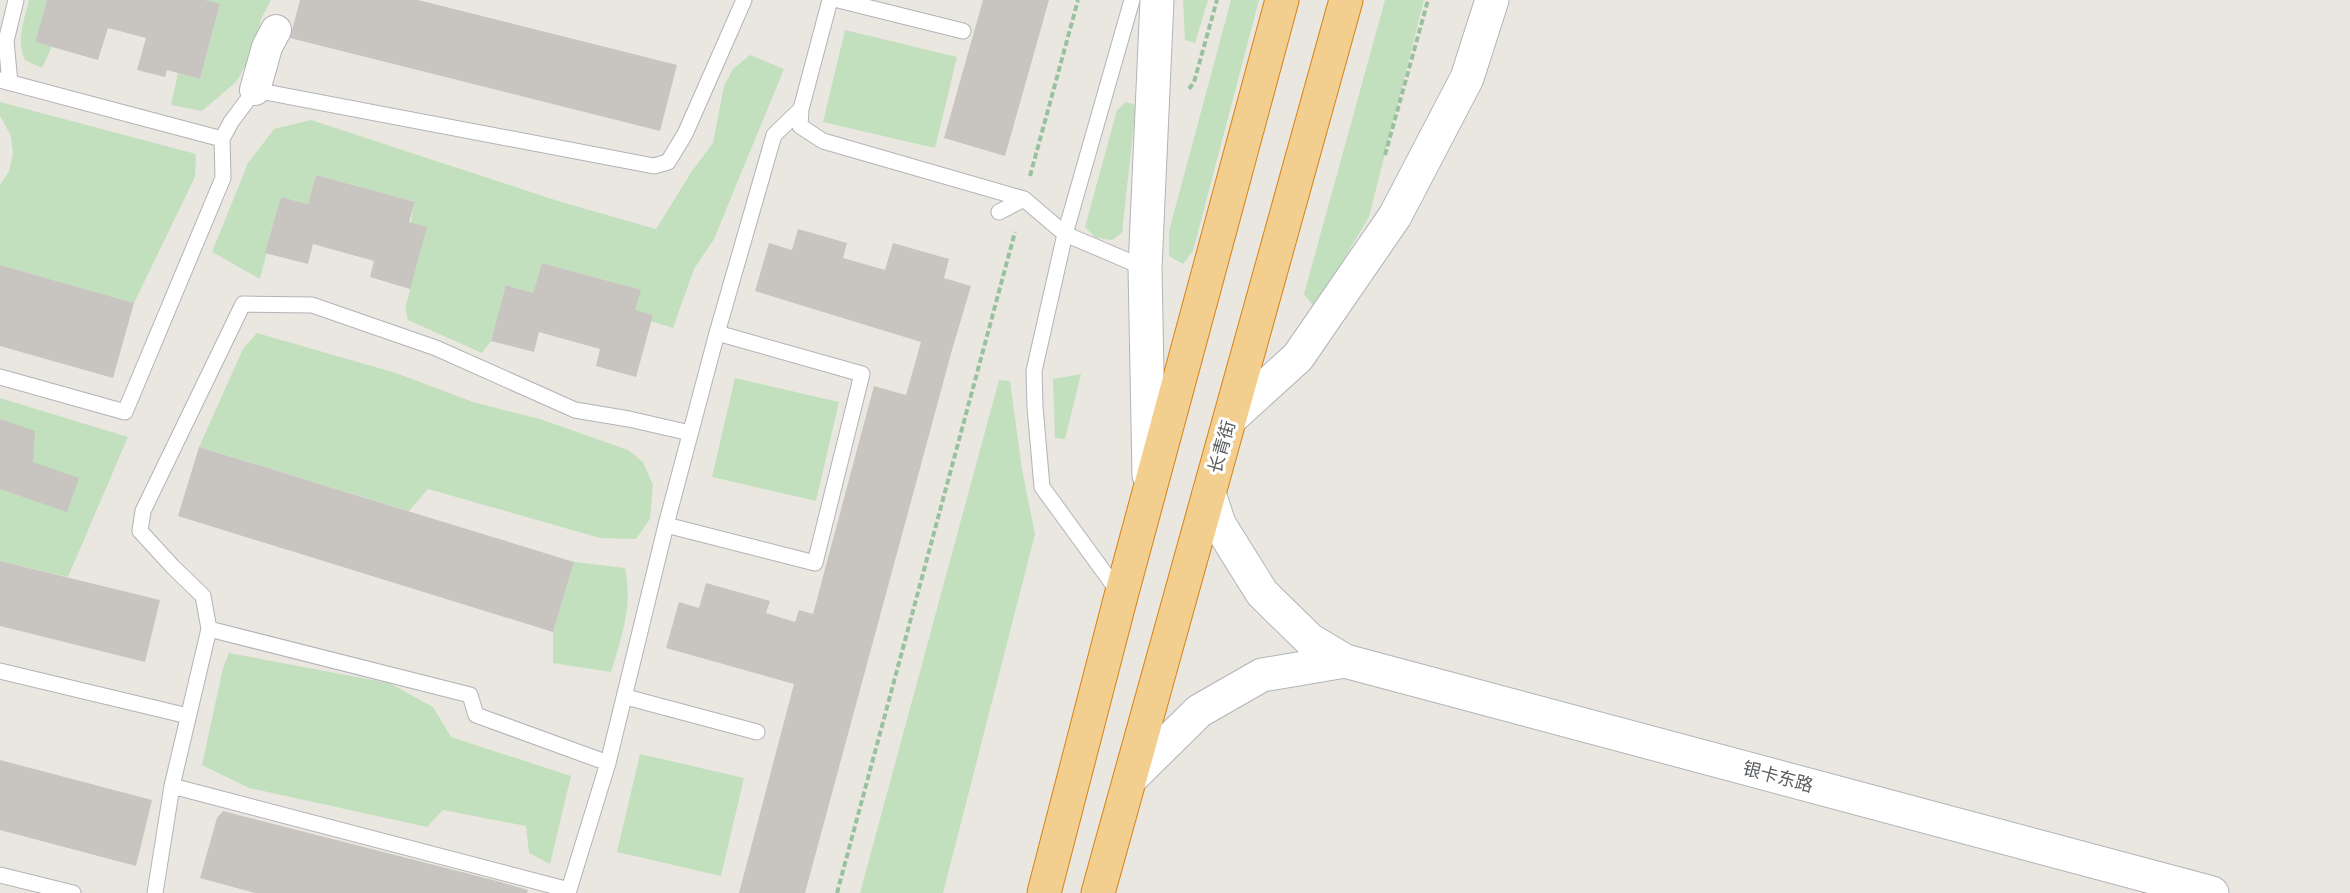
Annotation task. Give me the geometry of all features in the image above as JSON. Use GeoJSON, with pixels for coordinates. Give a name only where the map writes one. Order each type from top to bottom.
{"type":"FeatureCollection","features":[{"type":"Feature","properties":{"kind":"highway"},"geometry":{"type":"LineString","coordinates":[[1044,893],[1121,596],[1282,0]]}},
{"type":"Feature","properties":{"kind":"highway","name":"长青街"},"geometry":{"type":"LineString","coordinates":[[1098,893],[1346,0]]}},
{"type":"Feature","properties":{"kind":"highway"},"geometry":{"type":"LineString","coordinates":[[1118,893],[1130,779]]}},
{"type":"Feature","properties":{"kind":"street"},"geometry":{"type":"LineString","coordinates":[[1150,489],[1145,268],[1156,0]]}},
{"type":"Feature","properties":{"kind":"street"},"geometry":{"type":"LineString","coordinates":[[1231,418],[1298,357],[1395,216],[1467,78],[1492,0]]}},
{"type":"Feature","properties":{"kind":"street"},"geometry":{"type":"LineString","coordinates":[[255,90],[267,47],[276,30]]}},
{"type":"Feature","properties":{"kind":"street"},"geometry":{"type":"LineString","coordinates":[[1209,494],[1219,524],[1262,593],[1310,640],[1345,661]]}},
{"type":"Feature","properties":{"kind":"street"},"geometry":{"type":"LineString","coordinates":[[1130,779],[1199,711],[1262,675],[1345,661]]}},
{"type":"Feature","properties":{"kind":"street","name":"银卡东路"},"geometry":{"type":"LineString","coordinates":[[1345,661],[2212,893]]}},
{"type":"Feature","properties":{"kind":"lane"},"geometry":{"type":"LineString","coordinates":[[16,0],[6,41],[5,81],[222,139]]}},
{"type":"Feature","properties":{"kind":"lane"},"geometry":{"type":"LineString","coordinates":[[0,377],[125,412],[223,177],[222,139],[255,90],[654,166],[668,162],[685,134],[744,0]]}},
{"type":"Feature","properties":{"kind":"lane"},"geometry":{"type":"LineString","coordinates":[[830,0],[801,109],[800,126],[823,141],[1024,199],[1065,234],[1145,268]]}},
{"type":"Feature","properties":{"kind":"lane"},"geometry":{"type":"LineString","coordinates":[[838,0],[963,32]]}},
{"type":"Feature","properties":{"kind":"lane"},"geometry":{"type":"LineString","coordinates":[[1121,596],[1042,487],[1034,371],[1065,234],[1132,0]]}},
{"type":"Feature","properties":{"kind":"lane"},"geometry":{"type":"LineString","coordinates":[[172,786],[569,891],[626,697],[666,525],[717,333],[774,135],[801,109]]}},
{"type":"Feature","properties":{"kind":"lane"},"geometry":{"type":"LineString","coordinates":[[999,212],[1024,199]]}},
{"type":"Feature","properties":{"kind":"lane"},"geometry":{"type":"LineString","coordinates":[[155,893],[172,786],[209,629],[203,596],[140,531],[143,511],[243,304],[312,304],[436,348],[575,410],[629,419],[690,434]]}},
{"type":"Feature","properties":{"kind":"lane"},"geometry":{"type":"LineString","coordinates":[[666,525],[815,563],[862,374],[717,333]]}},
{"type":"Feature","properties":{"kind":"lane"},"geometry":{"type":"LineString","coordinates":[[209,629],[470,695],[476,715],[608,763]]}},
{"type":"Feature","properties":{"kind":"lane"},"geometry":{"type":"LineString","coordinates":[[0,671],[189,716]]}},
{"type":"Feature","properties":{"kind":"lane"},"geometry":{"type":"LineString","coordinates":[[626,697],[757,732]]}},
{"type":"Feature","properties":{"kind":"lane"},"geometry":{"type":"LineString","coordinates":[[0,875],[73,893]]}},
{"type":"Feature","properties":{"kind":"path"},"geometry":{"type":"LineString","coordinates":[[837,893],[1078,0]]}},
{"type":"Feature","properties":{"kind":"path"},"geometry":{"type":"LineString","coordinates":[[1384,164],[1428,0]]}},
{"type":"Feature","properties":{"kind":"green space"},"geometry":{"type":"Polygon","coordinates":[[[29,0],[47,0],[35,42],[52,47],[42,68],[25,60],[22,53],[22,30],[29,0]]]}},
{"type":"Feature","properties":{"kind":"green space"},"geometry":{"type":"Polygon","coordinates":[[[205,0],[271,0],[261,19],[254,51],[236,82],[202,111],[171,105],[178,73],[200,79],[220,5],[205,0]]]}},
{"type":"Feature","properties":{"kind":"green space"},"geometry":{"type":"Polygon","coordinates":[[[1183,0],[1208,0],[1195,43],[1185,40],[1183,0]]]}},
{"type":"Feature","properties":{"kind":"green space"},"geometry":{"type":"Polygon","coordinates":[[[1231,0],[1259,0],[1193,251],[1183,264],[1169,256],[1169,231],[1231,0]]]}},
{"type":"Feature","properties":{"kind":"green space"},"geometry":{"type":"Polygon","coordinates":[[[1385,0],[1424,0],[1369,217],[1315,308],[1304,294],[1385,0]]]}},
{"type":"Feature","properties":{"kind":"green space"},"geometry":{"type":"Polygon","coordinates":[[[845,30],[957,57],[935,148],[823,122],[845,30]]]}},
{"type":"Feature","properties":{"kind":"green space"},"geometry":{"type":"Polygon","coordinates":[[[750,55],[784,69],[714,239],[694,269],[673,328],[651,321],[635,310],[640,290],[542,263],[533,293],[507,285],[491,341],[482,353],[408,320],[406,307],[411,277],[410,235],[415,202],[316,175],[308,204],[281,197],[260,279],[212,252],[248,163],[274,129],[311,120],[558,201],[656,229],[692,171],[713,143],[724,86],[733,69],[750,55]]]}},
{"type":"Feature","properties":{"kind":"green space"},"geometry":{"type":"Polygon","coordinates":[[[0,102],[196,154],[195,177],[134,303],[0,265],[0,185],[9,171],[13,154],[11,136],[0,116],[0,102]]]}},
{"type":"Feature","properties":{"kind":"green space"},"geometry":{"type":"Polygon","coordinates":[[[1126,102],[1136,105],[1122,233],[1112,240],[1096,238],[1085,227],[1117,110],[1126,102]]]}},
{"type":"Feature","properties":{"kind":"green space"},"geometry":{"type":"Polygon","coordinates":[[[257,333],[396,373],[473,402],[540,419],[628,450],[643,462],[653,485],[650,519],[636,539],[600,538],[428,489],[409,511],[199,447],[243,349],[257,333]]]}},
{"type":"Feature","properties":{"kind":"green space"},"geometry":{"type":"Polygon","coordinates":[[[1081,374],[1065,439],[1055,438],[1053,379],[1081,374]]]}},
{"type":"Feature","properties":{"kind":"green space"},"geometry":{"type":"Polygon","coordinates":[[[735,378],[839,402],[816,501],[712,477],[735,378]]]}},
{"type":"Feature","properties":{"kind":"green space"},"geometry":{"type":"Polygon","coordinates":[[[999,380],[1010,381],[1022,470],[1035,534],[943,893],[860,893],[999,380]]]}},
{"type":"Feature","properties":{"kind":"green space"},"geometry":{"type":"Polygon","coordinates":[[[0,398],[128,437],[68,577],[0,561],[0,398]]]}},
{"type":"Feature","properties":{"kind":"green space"},"geometry":{"type":"Polygon","coordinates":[[[574,562],[625,568],[627,608],[611,672],[553,663],[553,632],[574,562]]]}},
{"type":"Feature","properties":{"kind":"green space"},"geometry":{"type":"Polygon","coordinates":[[[229,653],[389,683],[433,707],[451,737],[571,776],[550,864],[529,853],[526,826],[443,810],[427,827],[249,788],[202,765],[223,668],[229,653]]]}},
{"type":"Feature","properties":{"kind":"green space"},"geometry":{"type":"Polygon","coordinates":[[[640,754],[744,778],[721,876],[617,852],[640,754]]]}},
{"type":"Feature","properties":{"kind":"building"},"geometry":{"type":"Polygon","coordinates":[[[47,0],[205,0],[220,4],[200,79],[167,70],[165,77],[137,70],[146,38],[108,28],[98,60],[35,42],[47,0]]]}},
{"type":"Feature","properties":{"kind":"building"},"geometry":{"type":"Polygon","coordinates":[[[300,0],[418,0],[677,65],[660,131],[290,38],[300,0]]]}},
{"type":"Feature","properties":{"kind":"building"},"geometry":{"type":"Polygon","coordinates":[[[983,0],[1049,0],[1005,156],[944,138],[983,0]]]}},
{"type":"Feature","properties":{"kind":"building"},"geometry":{"type":"Polygon","coordinates":[[[316,175],[415,202],[409,222],[427,227],[410,289],[370,277],[374,261],[313,244],[308,264],[265,253],[281,197],[308,204],[316,175]]]}},
{"type":"Feature","properties":{"kind":"building"},"geometry":{"type":"Polygon","coordinates":[[[798,229],[847,243],[843,258],[885,270],[893,243],[949,259],[944,278],[971,286],[805,893],[739,893],[794,684],[666,648],[679,602],[699,608],[706,583],[770,601],[766,613],[795,622],[799,610],[813,614],[874,386],[906,395],[921,342],[755,291],[769,243],[792,250],[798,229]]]}},
{"type":"Feature","properties":{"kind":"building"},"geometry":{"type":"Polygon","coordinates":[[[542,263],[641,290],[635,310],[653,315],[636,377],[596,366],[600,349],[539,332],[534,352],[491,341],[506,285],[533,293],[542,263]]]}},
{"type":"Feature","properties":{"kind":"building"},"geometry":{"type":"Polygon","coordinates":[[[0,265],[134,303],[113,378],[0,346],[0,265]]]}},
{"type":"Feature","properties":{"kind":"building"},"geometry":{"type":"Polygon","coordinates":[[[0,419],[35,431],[33,462],[79,478],[67,512],[0,489],[0,419]]]}},
{"type":"Feature","properties":{"kind":"building"},"geometry":{"type":"Polygon","coordinates":[[[199,447],[574,562],[553,632],[178,516],[199,447]]]}},
{"type":"Feature","properties":{"kind":"building"},"geometry":{"type":"Polygon","coordinates":[[[0,561],[160,600],[145,662],[0,626],[0,561]]]}},
{"type":"Feature","properties":{"kind":"building"},"geometry":{"type":"Polygon","coordinates":[[[0,760],[152,800],[136,866],[0,830],[0,760]]]}},
{"type":"Feature","properties":{"kind":"building"},"geometry":{"type":"Polygon","coordinates":[[[223,811],[528,890],[527,893],[255,893],[200,878],[217,818],[223,811]]]}}]}
